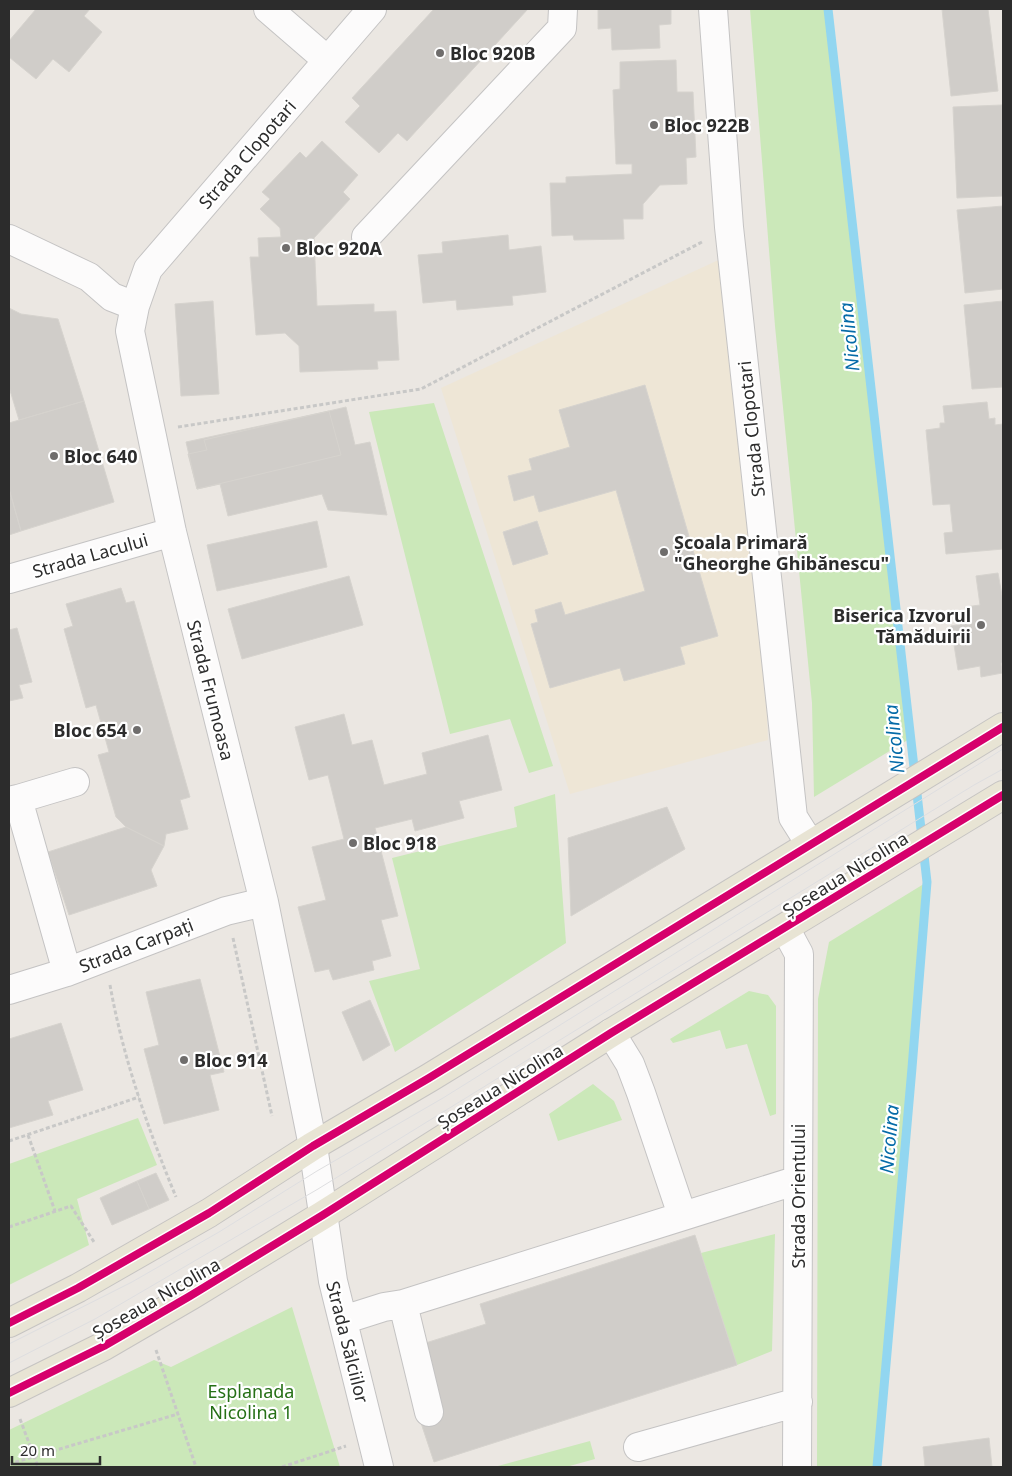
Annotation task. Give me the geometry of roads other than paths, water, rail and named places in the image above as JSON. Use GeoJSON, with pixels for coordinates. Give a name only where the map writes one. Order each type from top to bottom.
{"type":"FeatureCollection","features":[{"type":"Feature","properties":{"kind":"main road"},"geometry":{"type":"LineString","coordinates":[[9,1323],[78,1288],[209,1214],[313,1146],[429,1078],[1003,727]]}},
{"type":"Feature","properties":{"kind":"main road","name":"Șoseaua Nicolina"},"geometry":{"type":"LineString","coordinates":[[14,1405],[104,1346],[323,1215],[612,1033],[1003,795]]}},
{"type":"Feature","properties":{"kind":"street"},"geometry":{"type":"LineString","coordinates":[[268,9],[327,60]]}},
{"type":"Feature","properties":{"kind":"street","name":"Strada Clopotari"},"geometry":{"type":"LineString","coordinates":[[135,306],[148,269],[372,9]]}},
{"type":"Feature","properties":{"kind":"street"},"geometry":{"type":"LineString","coordinates":[[366,237],[562,28],[563,9]]}},
{"type":"Feature","properties":{"kind":"street","name":"Strada Clopotari"},"geometry":{"type":"LineString","coordinates":[[713,9],[730,227],[793,817],[819,839]]}},
{"type":"Feature","properties":{"kind":"street"},"geometry":{"type":"LineString","coordinates":[[9,239],[89,276],[112,297],[135,306]]}},
{"type":"Feature","properties":{"kind":"street","name":"Strada Frumoasa"},"geometry":{"type":"LineString","coordinates":[[135,306],[130,331],[172,532],[264,902],[313,1146],[323,1215]]}},
{"type":"Feature","properties":{"kind":"street","name":"Strada Lacului"},"geometry":{"type":"LineString","coordinates":[[9,579],[172,532]]}},
{"type":"Feature","properties":{"kind":"street"},"geometry":{"type":"LineString","coordinates":[[67,972],[13,800],[75,782]]}},
{"type":"Feature","properties":{"kind":"street","name":"Strada Carpați"},"geometry":{"type":"LineString","coordinates":[[9,990],[67,972],[226,911],[264,902]]}},
{"type":"Feature","properties":{"kind":"street","name":"Strada Orientului"},"geometry":{"type":"LineString","coordinates":[[785,928],[799,954],[797,1467]]}},
{"type":"Feature","properties":{"kind":"street"},"geometry":{"type":"LineString","coordinates":[[612,1033],[630,1064],[682,1215]]}},
{"type":"Feature","properties":{"kind":"street"},"geometry":{"type":"LineString","coordinates":[[343,1320],[403,1304],[798,1180]]}},
{"type":"Feature","properties":{"kind":"street","name":"Strada Sălciilor"},"geometry":{"type":"LineString","coordinates":[[323,1215],[333,1281],[379,1467]]}},
{"type":"Feature","properties":{"kind":"street"},"geometry":{"type":"LineString","coordinates":[[403,1304],[429,1412]]}},
{"type":"Feature","properties":{"kind":"street"},"geometry":{"type":"LineString","coordinates":[[638,1447],[798,1402]]}},
{"type":"Feature","properties":{"kind":"waterway","name":"Nicolina"},"geometry":{"type":"LineString","coordinates":[[828,9],[927,882],[877,1467]]}},
{"type":"Feature","properties":{"kind":"tram line"},"geometry":{"type":"LineString","coordinates":[[9,1344],[132,1282],[443,1098],[1003,749]]}},
{"type":"Feature","properties":{"kind":"tram line"},"geometry":{"type":"LineString","coordinates":[[9,1363],[95,1319],[318,1189],[974,785],[1003,769]]}},
{"type":"Feature","properties":{"kind":"place","name":"Bloc 920B"},"geometry":{"type":"Point","coordinates":[440,53]}},
{"type":"Feature","properties":{"kind":"place","name":"Bloc 922B"},"geometry":{"type":"Point","coordinates":[654,125]}},
{"type":"Feature","properties":{"kind":"place","name":"Bloc 920A"},"geometry":{"type":"Point","coordinates":[286,248]}},
{"type":"Feature","properties":{"kind":"place","name":"Bloc 640"},"geometry":{"type":"Point","coordinates":[54,456]}},
{"type":"Feature","properties":{"kind":"place","name":"Școala Primară \"Gheorghe Ghibănescu\""},"geometry":{"type":"Point","coordinates":[664,552]}},
{"type":"Feature","properties":{"kind":"place","name":"Biserica Izvorul Tămăduirii"},"geometry":{"type":"Point","coordinates":[981,625]}},
{"type":"Feature","properties":{"kind":"place","name":"Bloc 654"},"geometry":{"type":"Point","coordinates":[137,730]}},
{"type":"Feature","properties":{"kind":"place","name":"Bloc 918"},"geometry":{"type":"Point","coordinates":[353,843]}},
{"type":"Feature","properties":{"kind":"place","name":"Bloc 914"},"geometry":{"type":"Point","coordinates":[184,1060]}},
{"type":"Feature","properties":{"kind":"park label","name":"Esplanada Nicolina 1"},"geometry":{"type":"Point","coordinates":[251,1401]}}]}
